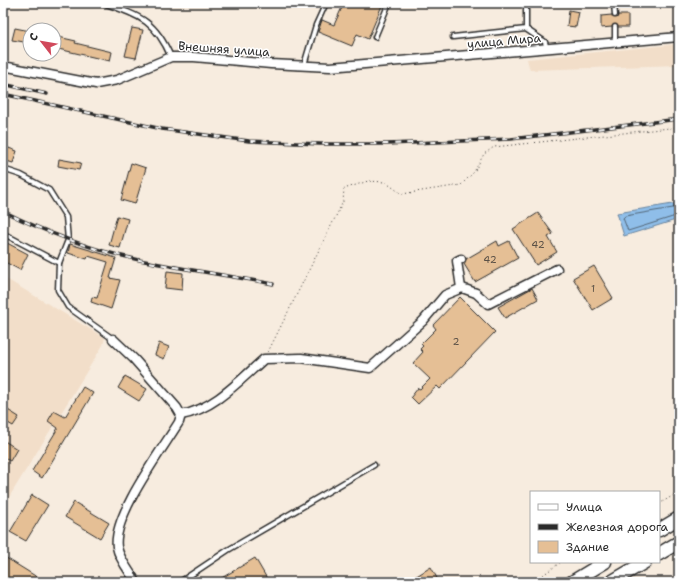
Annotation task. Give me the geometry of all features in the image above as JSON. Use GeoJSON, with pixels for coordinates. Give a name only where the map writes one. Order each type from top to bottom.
{"type":"FeatureCollection","features":[{"type":"Feature","properties":{"kind":"main road"},"geometry":{"type":"LineString","coordinates":[[660,529],[679,518]]}},
{"type":"Feature","properties":{"kind":"main road"},"geometry":{"type":"LineString","coordinates":[[660,553],[679,542]]}},
{"type":"Feature","properties":{"kind":"main road"},"geometry":{"type":"LineString","coordinates":[[572,582],[603,563]]}},
{"type":"Feature","properties":{"kind":"main road"},"geometry":{"type":"LineString","coordinates":[[611,582],[643,563]]}},
{"type":"Feature","properties":{"kind":"street","name":"улица Мира"},"geometry":{"type":"LineString","coordinates":[[330,67],[679,37]]}},
{"type":"Feature","properties":{"kind":"street","name":"Внешняя улица"},"geometry":{"type":"LineString","coordinates":[[3,66],[96,84],[117,80],[171,57],[194,57],[330,67]]}},
{"type":"Feature","properties":{"kind":"street"},"geometry":{"type":"LineString","coordinates":[[461,259],[457,261],[461,288]]}},
{"type":"Feature","properties":{"kind":"street"},"geometry":{"type":"LineString","coordinates":[[180,415],[194,412],[232,389],[264,359],[300,358],[370,368],[423,321],[445,295],[461,288],[476,293],[488,304],[557,268]]}},
{"type":"Feature","properties":{"kind":"street"},"geometry":{"type":"LineString","coordinates":[[113,339],[134,359],[178,408],[180,415],[179,422],[129,502],[120,522],[117,547],[123,561],[136,582]]}},
{"type":"Feature","properties":{"kind":"lane"},"geometry":{"type":"LineString","coordinates":[[103,3],[142,17],[157,30],[171,57]]}},
{"type":"Feature","properties":{"kind":"lane"},"geometry":{"type":"LineString","coordinates":[[303,66],[316,25],[326,3]]}},
{"type":"Feature","properties":{"kind":"lane"},"geometry":{"type":"LineString","coordinates":[[375,37],[389,3]]}},
{"type":"Feature","properties":{"kind":"lane"},"geometry":{"type":"LineString","coordinates":[[526,29],[527,3]]}},
{"type":"Feature","properties":{"kind":"lane"},"geometry":{"type":"LineString","coordinates":[[614,3],[615,15]]}},
{"type":"Feature","properties":{"kind":"lane"},"geometry":{"type":"LineString","coordinates":[[615,27],[616,43]]}},
{"type":"Feature","properties":{"kind":"lane"},"geometry":{"type":"LineString","coordinates":[[452,37],[526,29],[545,42],[547,49]]}},
{"type":"Feature","properties":{"kind":"lane"},"geometry":{"type":"LineString","coordinates":[[3,169],[21,175],[49,190],[66,217],[68,240],[59,263],[58,290],[68,307],[113,339]]}},
{"type":"Feature","properties":{"kind":"lane"},"geometry":{"type":"LineString","coordinates":[[3,235],[6,235],[59,263]]}},
{"type":"Feature","properties":{"kind":"lane"},"geometry":{"type":"LineString","coordinates":[[180,582],[228,550],[374,464]]}},
{"type":"Feature","properties":{"kind":"path"},"geometry":{"type":"LineString","coordinates":[[264,359],[343,202],[344,189],[368,181],[386,182],[402,194],[461,185],[474,172],[484,154],[494,147],[679,127]]}},
{"type":"Feature","properties":{"kind":"path"},"geometry":{"type":"LineString","coordinates":[[660,503],[679,492]]}},
{"type":"Feature","properties":{"kind":"path"},"geometry":{"type":"LineString","coordinates":[[533,582],[560,563]]}},
{"type":"Feature","properties":{"kind":"shaded area"},"geometry":{"type":"Polygon","coordinates":[[[679,44],[679,65],[530,70],[527,59],[679,44]]]}},
{"type":"Feature","properties":{"kind":"shaded area"},"geometry":{"type":"Polygon","coordinates":[[[3,277],[105,338],[103,345],[3,507],[3,277]]]}},
{"type":"Feature","properties":{"kind":"water"},"geometry":{"type":"Polygon","coordinates":[[[679,203],[679,219],[624,236],[617,213],[679,203]]]}},
{"type":"Feature","properties":{"kind":"building"},"geometry":{"type":"Polygon","coordinates":[[[344,3],[383,3],[368,39],[357,34],[352,46],[318,32],[322,20],[334,25],[344,3]]]}},
{"type":"Feature","properties":{"kind":"building"},"geometry":{"type":"Polygon","coordinates":[[[569,10],[579,12],[576,27],[567,26],[569,10]]]}},
{"type":"Feature","properties":{"kind":"building"},"geometry":{"type":"Polygon","coordinates":[[[612,15],[615,18],[618,15],[628,15],[628,27],[618,27],[615,24],[612,27],[601,28],[601,16],[612,15]]]}},
{"type":"Feature","properties":{"kind":"building"},"geometry":{"type":"Polygon","coordinates":[[[15,28],[22,29],[22,42],[12,40],[15,28]]]}},
{"type":"Feature","properties":{"kind":"building"},"geometry":{"type":"Polygon","coordinates":[[[132,28],[143,30],[136,58],[125,56],[132,28]]]}},
{"type":"Feature","properties":{"kind":"building"},"geometry":{"type":"Polygon","coordinates":[[[62,38],[76,41],[75,43],[112,52],[110,61],[62,50],[62,38]]]}},
{"type":"Feature","properties":{"kind":"building"},"geometry":{"type":"Polygon","coordinates":[[[3,146],[17,151],[13,163],[3,160],[3,146]]]}},
{"type":"Feature","properties":{"kind":"building"},"geometry":{"type":"Polygon","coordinates":[[[59,159],[81,163],[79,170],[58,166],[59,159]]]}},
{"type":"Feature","properties":{"kind":"building"},"geometry":{"type":"Polygon","coordinates":[[[131,163],[146,168],[135,204],[121,200],[131,163]]]}},
{"type":"Feature","properties":{"kind":"building"},"geometry":{"type":"Polygon","coordinates":[[[538,213],[553,234],[548,237],[557,252],[536,265],[513,229],[538,213]]]}},
{"type":"Feature","properties":{"kind":"building"},"geometry":{"type":"Polygon","coordinates":[[[117,216],[128,219],[120,248],[109,245],[117,216]]]}},
{"type":"Feature","properties":{"kind":"building"},"geometry":{"type":"Polygon","coordinates":[[[497,241],[499,246],[509,241],[518,258],[475,282],[464,264],[466,259],[497,241]]]}},
{"type":"Feature","properties":{"kind":"building"},"geometry":{"type":"Polygon","coordinates":[[[7,243],[28,254],[20,270],[3,261],[3,250],[7,243]]]}},
{"type":"Feature","properties":{"kind":"building"},"geometry":{"type":"Polygon","coordinates":[[[70,244],[116,258],[110,278],[120,280],[111,309],[91,302],[92,297],[97,298],[108,262],[88,256],[87,259],[68,253],[70,244]]]}},
{"type":"Feature","properties":{"kind":"building"},"geometry":{"type":"Polygon","coordinates":[[[594,266],[613,298],[593,310],[573,278],[594,266]]]}},
{"type":"Feature","properties":{"kind":"building"},"geometry":{"type":"Polygon","coordinates":[[[167,271],[183,273],[182,290],[165,288],[167,271]]]}},
{"type":"Feature","properties":{"kind":"building"},"geometry":{"type":"Polygon","coordinates":[[[532,288],[538,299],[505,318],[498,307],[532,288]]]}},
{"type":"Feature","properties":{"kind":"building"},"geometry":{"type":"Polygon","coordinates":[[[460,297],[495,332],[440,389],[437,386],[418,404],[411,397],[418,388],[420,389],[430,379],[413,363],[423,352],[420,349],[423,346],[421,344],[436,329],[433,325],[460,297]]]}},
{"type":"Feature","properties":{"kind":"building"},"geometry":{"type":"Polygon","coordinates":[[[159,343],[169,347],[164,359],[155,355],[159,343]]]}},
{"type":"Feature","properties":{"kind":"building"},"geometry":{"type":"Polygon","coordinates":[[[125,376],[147,389],[139,401],[118,388],[125,376]]]}},
{"type":"Feature","properties":{"kind":"building"},"geometry":{"type":"Polygon","coordinates":[[[83,387],[93,393],[42,478],[32,471],[58,428],[48,421],[54,411],[65,417],[83,387]]]}},
{"type":"Feature","properties":{"kind":"building"},"geometry":{"type":"Polygon","coordinates":[[[3,407],[19,417],[13,426],[3,420],[3,407]]]}},
{"type":"Feature","properties":{"kind":"building"},"geometry":{"type":"Polygon","coordinates":[[[3,440],[17,449],[10,461],[3,457],[3,440]]]}},
{"type":"Feature","properties":{"kind":"building"},"geometry":{"type":"Polygon","coordinates":[[[32,495],[48,505],[26,541],[10,532],[32,495]]]}},
{"type":"Feature","properties":{"kind":"building"},"geometry":{"type":"Polygon","coordinates":[[[74,502],[109,523],[100,538],[65,517],[74,502]]]}},
{"type":"Feature","properties":{"kind":"building"},"geometry":{"type":"Polygon","coordinates":[[[3,556],[45,582],[9,582],[3,579],[3,556]]]}},
{"type":"Feature","properties":{"kind":"building"},"geometry":{"type":"Polygon","coordinates":[[[255,558],[269,582],[215,582],[255,558]]]}},
{"type":"Feature","properties":{"kind":"building"},"geometry":{"type":"Polygon","coordinates":[[[431,567],[439,582],[407,582],[431,567]]]}},
{"type":"Feature","properties":{"kind":"railway"},"geometry":{"type":"LineString","coordinates":[[3,84],[47,94]]}},
{"type":"Feature","properties":{"kind":"railway"},"geometry":{"type":"LineString","coordinates":[[3,94],[162,129],[249,141],[320,144],[387,144],[511,139],[679,119]]}},
{"type":"Feature","properties":{"kind":"railway"},"geometry":{"type":"LineString","coordinates":[[3,211],[68,239],[118,255],[169,266],[273,284]]}}]}
